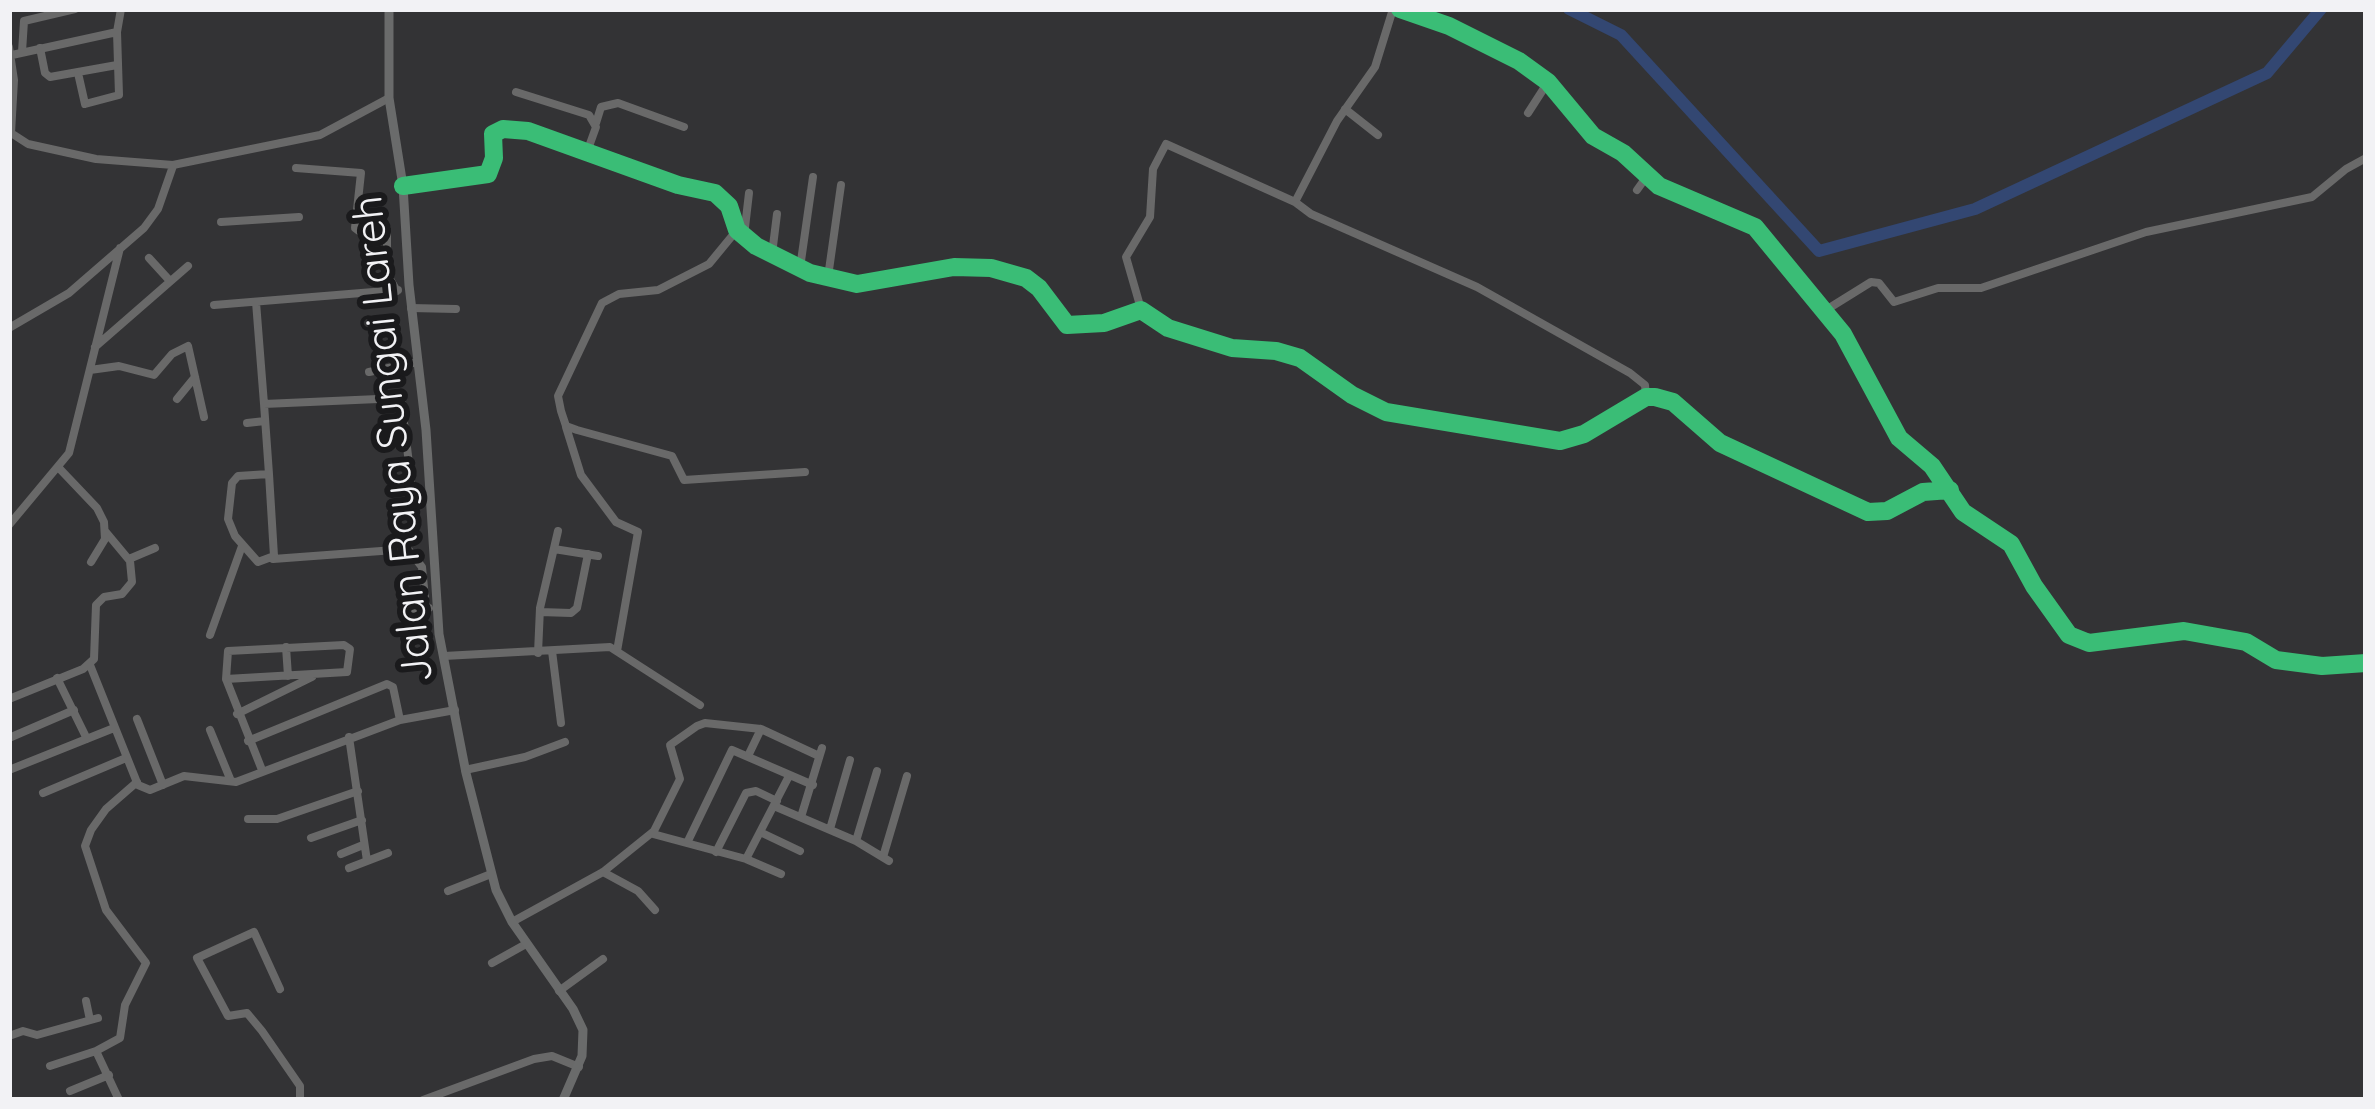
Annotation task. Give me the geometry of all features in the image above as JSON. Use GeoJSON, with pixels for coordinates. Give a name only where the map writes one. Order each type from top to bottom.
{"type":"FeatureCollection","features":[{"type":"Feature","properties":{"kind":"street"},"geometry":{"type":"LineString","coordinates":[[75,9],[24,21],[14,51],[9,128],[28,144],[96,159],[173,166],[320,134],[389,98]]}},
{"type":"Feature","properties":{"kind":"street"},"geometry":{"type":"LineString","coordinates":[[78,73],[83,100],[90,105],[119,95],[121,9]]}},
{"type":"Feature","properties":{"kind":"street","name":"Jalan Raya Sungai Lareh"},"geometry":{"type":"LineString","coordinates":[[389,9],[389,98],[403,186],[403,290],[411,308],[418,362],[431,608],[490,874],[512,922],[583,1030],[579,1067]]}},
{"type":"Feature","properties":{"kind":"street"},"geometry":{"type":"LineString","coordinates":[[1295,202],[1345,109],[1375,67],[1397,9],[1449,26],[1520,62],[1548,82],[1593,136],[1623,152],[1647,176],[1675,194],[1755,227],[1829,308],[1892,429],[1950,490],[1963,512],[2011,544],[2061,627],[2079,640],[2118,641],[2150,632],[2184,631],[2246,642],[2276,660],[2322,666],[2366,663]]}},
{"type":"Feature","properties":{"kind":"street"},"geometry":{"type":"LineString","coordinates":[[14,51],[117,32]]}},
{"type":"Feature","properties":{"kind":"street"},"geometry":{"type":"LineString","coordinates":[[40,48],[48,76],[118,65]]}},
{"type":"Feature","properties":{"kind":"street"},"geometry":{"type":"LineString","coordinates":[[1528,113],[1548,82]]}},
{"type":"Feature","properties":{"kind":"street"},"geometry":{"type":"LineString","coordinates":[[516,92],[584,112],[596,123]]}},
{"type":"Feature","properties":{"kind":"street"},"geometry":{"type":"LineString","coordinates":[[587,152],[601,107],[618,103],[684,127]]}},
{"type":"Feature","properties":{"kind":"street"},"geometry":{"type":"LineString","coordinates":[[1345,109],[1378,135]]}},
{"type":"Feature","properties":{"kind":"street"},"geometry":{"type":"LineString","coordinates":[[403,186],[488,174],[496,130],[528,131],[678,185],[715,193],[728,206],[740,233],[772,254],[828,278],[857,284],[954,267],[991,268],[1026,278],[1040,288],[1067,325],[1086,327],[1141,310]]}},
{"type":"Feature","properties":{"kind":"street"},"geometry":{"type":"LineString","coordinates":[[1646,398],[1645,385],[1630,373],[1478,287],[1166,144],[1153,169],[1150,218],[1126,256],[1141,310],[1168,328],[1217,344],[1300,358],[1378,409],[1452,426],[1560,441],[1584,434],[1646,398],[1673,402],[1720,442],[1868,512],[1887,511],[1922,492],[1950,490]]}},
{"type":"Feature","properties":{"kind":"street"},"geometry":{"type":"LineString","coordinates":[[1829,308],[1871,282],[1879,283],[1891,301],[1899,302],[1938,289],[1982,288],[2146,232],[2312,197],[2366,158]]}},
{"type":"Feature","properties":{"kind":"street"},"geometry":{"type":"LineString","coordinates":[[9,328],[69,293],[121,248],[158,209],[173,166]]}},
{"type":"Feature","properties":{"kind":"street"},"geometry":{"type":"LineString","coordinates":[[296,168],[361,173],[355,228],[387,229],[387,274],[403,290]]}},
{"type":"Feature","properties":{"kind":"street"},"geometry":{"type":"LineString","coordinates":[[1637,190],[1647,176]]}},
{"type":"Feature","properties":{"kind":"street"},"geometry":{"type":"LineString","coordinates":[[800,268],[813,177]]}},
{"type":"Feature","properties":{"kind":"street"},"geometry":{"type":"LineString","coordinates":[[828,278],[842,184]]}},
{"type":"Feature","properties":{"kind":"street"},"geometry":{"type":"LineString","coordinates":[[616,651],[638,532],[616,522],[581,475],[558,396],[602,303],[619,294],[658,290],[709,264],[740,233],[749,193]]}},
{"type":"Feature","properties":{"kind":"street"},"geometry":{"type":"LineString","coordinates":[[772,254],[777,214]]}},
{"type":"Feature","properties":{"kind":"street"},"geometry":{"type":"LineString","coordinates":[[221,222],[299,217]]}},
{"type":"Feature","properties":{"kind":"street"},"geometry":{"type":"LineString","coordinates":[[9,525],[69,454],[121,248]]}},
{"type":"Feature","properties":{"kind":"street"},"geometry":{"type":"LineString","coordinates":[[148,258],[170,281]]}},
{"type":"Feature","properties":{"kind":"street"},"geometry":{"type":"LineString","coordinates":[[94,347],[188,266]]}},
{"type":"Feature","properties":{"kind":"street"},"geometry":{"type":"LineString","coordinates":[[214,305],[403,290]]}},
{"type":"Feature","properties":{"kind":"street"},"geometry":{"type":"LineString","coordinates":[[256,302],[273,559]]}},
{"type":"Feature","properties":{"kind":"street"},"geometry":{"type":"LineString","coordinates":[[411,308],[455,309]]}},
{"type":"Feature","properties":{"kind":"street"},"geometry":{"type":"LineString","coordinates":[[90,370],[119,366],[154,375],[185,345],[190,348],[204,417]]}},
{"type":"Feature","properties":{"kind":"street"},"geometry":{"type":"LineString","coordinates":[[369,372],[418,362]]}},
{"type":"Feature","properties":{"kind":"street"},"geometry":{"type":"LineString","coordinates":[[177,399],[196,377]]}},
{"type":"Feature","properties":{"kind":"street"},"geometry":{"type":"LineString","coordinates":[[264,404],[400,398],[411,480]]}},
{"type":"Feature","properties":{"kind":"street"},"geometry":{"type":"LineString","coordinates":[[247,423],[265,421]]}},
{"type":"Feature","properties":{"kind":"street"},"geometry":{"type":"LineString","coordinates":[[566,425],[672,456],[682,478],[689,481],[805,472]]}},
{"type":"Feature","properties":{"kind":"street"},"geometry":{"type":"LineString","coordinates":[[58,466],[97,508],[106,531],[129,559],[130,587],[104,598],[94,610],[98,643],[90,665],[137,782],[150,790],[184,776],[232,781],[400,720],[454,710]]}},
{"type":"Feature","properties":{"kind":"street"},"geometry":{"type":"LineString","coordinates":[[269,474],[238,476],[232,483],[228,519],[258,562],[408,549],[420,561],[431,608],[405,614]]}},
{"type":"Feature","properties":{"kind":"street"},"geometry":{"type":"LineString","coordinates":[[91,562],[106,531]]}},
{"type":"Feature","properties":{"kind":"street"},"geometry":{"type":"LineString","coordinates":[[538,653],[540,612],[558,531]]}},
{"type":"Feature","properties":{"kind":"street"},"geometry":{"type":"LineString","coordinates":[[210,635],[242,545]]}},
{"type":"Feature","properties":{"kind":"street"},"geometry":{"type":"LineString","coordinates":[[129,559],[155,548]]}},
{"type":"Feature","properties":{"kind":"street"},"geometry":{"type":"LineString","coordinates":[[540,612],[571,613],[577,608],[593,555],[554,549]]}},
{"type":"Feature","properties":{"kind":"street"},"geometry":{"type":"LineString","coordinates":[[444,656],[601,646],[700,704]]}},
{"type":"Feature","properties":{"kind":"street"},"geometry":{"type":"LineString","coordinates":[[286,647],[288,676]]}},
{"type":"Feature","properties":{"kind":"street"},"geometry":{"type":"LineString","coordinates":[[226,679],[349,671],[349,647],[230,649],[227,653],[226,679],[262,770]]}},
{"type":"Feature","properties":{"kind":"street"},"geometry":{"type":"LineString","coordinates":[[552,651],[561,723]]}},
{"type":"Feature","properties":{"kind":"street"},"geometry":{"type":"LineString","coordinates":[[9,699],[90,665]]}},
{"type":"Feature","properties":{"kind":"street"},"geometry":{"type":"LineString","coordinates":[[237,714],[313,676]]}},
{"type":"Feature","properties":{"kind":"street"},"geometry":{"type":"LineString","coordinates":[[57,678],[87,739]]}},
{"type":"Feature","properties":{"kind":"street"},"geometry":{"type":"LineString","coordinates":[[248,741],[387,684],[393,687],[400,720]]}},
{"type":"Feature","properties":{"kind":"street"},"geometry":{"type":"LineString","coordinates":[[9,737],[74,710]]}},
{"type":"Feature","properties":{"kind":"street"},"geometry":{"type":"LineString","coordinates":[[137,719],[163,785]]}},
{"type":"Feature","properties":{"kind":"street"},"geometry":{"type":"LineString","coordinates":[[512,922],[603,872],[652,834],[680,779],[672,742],[705,723],[761,729],[821,752],[801,817]]}},
{"type":"Feature","properties":{"kind":"street"},"geometry":{"type":"LineString","coordinates":[[9,770],[114,728]]}},
{"type":"Feature","properties":{"kind":"street"},"geometry":{"type":"LineString","coordinates":[[748,756],[761,729]]}},
{"type":"Feature","properties":{"kind":"street"},"geometry":{"type":"LineString","coordinates":[[209,730],[232,781]]}},
{"type":"Feature","properties":{"kind":"street"},"geometry":{"type":"LineString","coordinates":[[349,737],[367,860]]}},
{"type":"Feature","properties":{"kind":"street"},"geometry":{"type":"LineString","coordinates":[[465,770],[511,761],[565,742]]}},
{"type":"Feature","properties":{"kind":"street"},"geometry":{"type":"LineString","coordinates":[[687,843],[730,752],[813,785]]}},
{"type":"Feature","properties":{"kind":"street"},"geometry":{"type":"LineString","coordinates":[[43,793],[126,758]]}},
{"type":"Feature","properties":{"kind":"street"},"geometry":{"type":"LineString","coordinates":[[830,830],[850,760]]}},
{"type":"Feature","properties":{"kind":"street"},"geometry":{"type":"LineString","coordinates":[[856,842],[878,771]]}},
{"type":"Feature","properties":{"kind":"street"},"geometry":{"type":"LineString","coordinates":[[746,859],[789,776]]}},
{"type":"Feature","properties":{"kind":"street"},"geometry":{"type":"LineString","coordinates":[[716,852],[746,793],[756,791],[886,859],[907,776]]}},
{"type":"Feature","properties":{"kind":"street"},"geometry":{"type":"LineString","coordinates":[[50,1066],[120,1038],[125,1004],[146,963],[106,910],[85,846],[106,809],[137,782]]}},
{"type":"Feature","properties":{"kind":"street"},"geometry":{"type":"LineString","coordinates":[[248,819],[277,818],[358,791]]}},
{"type":"Feature","properties":{"kind":"street"},"geometry":{"type":"LineString","coordinates":[[311,838],[362,820]]}},
{"type":"Feature","properties":{"kind":"street"},"geometry":{"type":"LineString","coordinates":[[760,832],[800,850]]}},
{"type":"Feature","properties":{"kind":"street"},"geometry":{"type":"LineString","coordinates":[[652,834],[746,859],[781,874]]}},
{"type":"Feature","properties":{"kind":"street"},"geometry":{"type":"LineString","coordinates":[[341,854],[362,844]]}},
{"type":"Feature","properties":{"kind":"street"},"geometry":{"type":"LineString","coordinates":[[349,868],[388,853]]}},
{"type":"Feature","properties":{"kind":"street"},"geometry":{"type":"LineString","coordinates":[[603,872],[638,891],[655,910]]}},
{"type":"Feature","properties":{"kind":"street"},"geometry":{"type":"LineString","coordinates":[[448,891],[490,874]]}},
{"type":"Feature","properties":{"kind":"street"},"geometry":{"type":"LineString","coordinates":[[280,989],[254,932],[196,960],[228,1016],[247,1013],[262,1031],[300,1086],[300,1100]]}},
{"type":"Feature","properties":{"kind":"street"},"geometry":{"type":"LineString","coordinates":[[492,963],[526,944]]}},
{"type":"Feature","properties":{"kind":"street"},"geometry":{"type":"LineString","coordinates":[[559,991],[603,959]]}},
{"type":"Feature","properties":{"kind":"street"},"geometry":{"type":"LineString","coordinates":[[9,1036],[23,1031],[37,1035],[94,1019],[86,1000]]}},
{"type":"Feature","properties":{"kind":"street"},"geometry":{"type":"LineString","coordinates":[[96,1051],[119,1100]]}},
{"type":"Feature","properties":{"kind":"street"},"geometry":{"type":"LineString","coordinates":[[423,1100],[553,1056],[579,1067],[563,1100]]}},
{"type":"Feature","properties":{"kind":"street"},"geometry":{"type":"LineString","coordinates":[[70,1091],[109,1075]]}},
{"type":"Feature","properties":{"kind":"waterway"},"geometry":{"type":"LineString","coordinates":[[1569,9],[1621,35],[1819,251],[1975,209],[2267,73],[2321,9]]}},
{"type":"Feature","properties":{"kind":"cycle path"},"geometry":{"type":"LineString","coordinates":[[1400,9],[1449,26],[1519,61],[1548,82],[1593,136],[1623,153],[1659,186],[1755,227],[1843,334],[1899,438],[1932,466],[1963,512],[2011,544],[2069,635],[2089,643],[2184,631],[2246,642],[2276,660],[2322,666],[2366,663]]}},
{"type":"Feature","properties":{"kind":"cycle path"},"geometry":{"type":"LineString","coordinates":[[403,186],[488,174],[494,158],[493,134],[503,129],[528,131],[678,185],[715,193],[729,206],[737,230],[756,246],[810,273],[857,284],[954,267],[991,268],[1026,278],[1067,325],[1104,323],[1141,310],[1168,328],[1232,348],[1300,358],[1352,395],[1386,412],[1560,441],[1584,434],[1646,397],[1655,397],[1673,402],[1720,443],[1868,512],[1887,511],[1923,492],[1950,490]]}}]}
